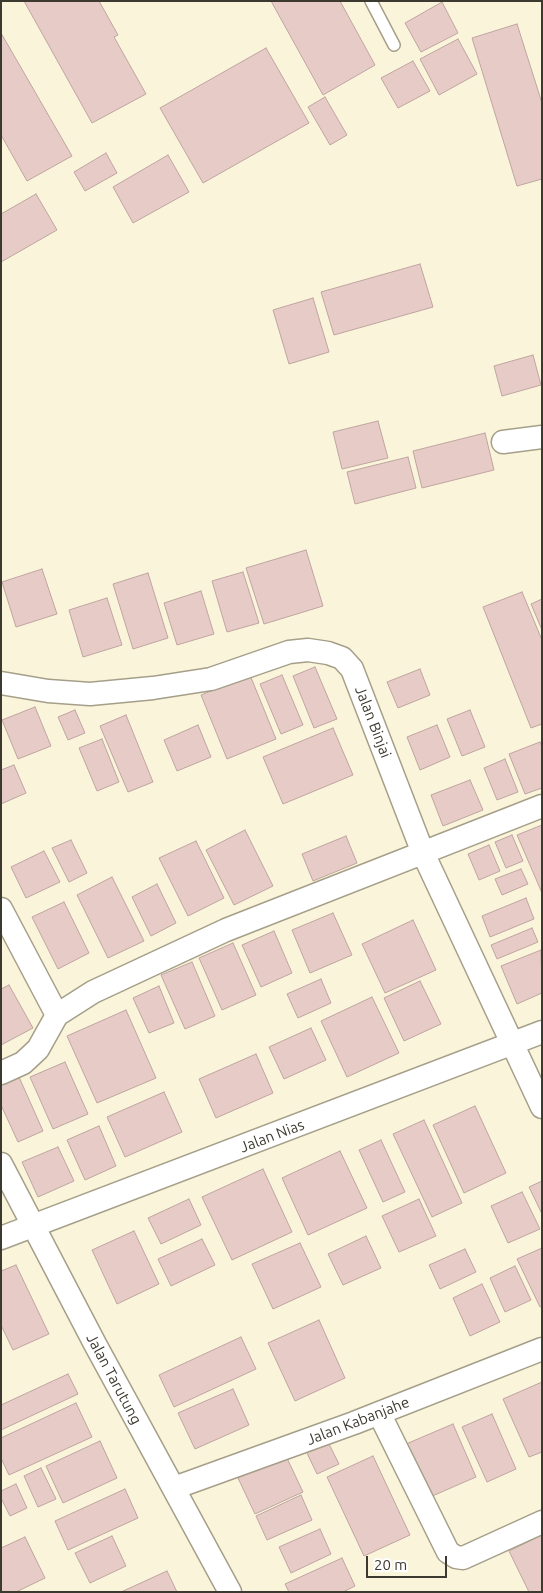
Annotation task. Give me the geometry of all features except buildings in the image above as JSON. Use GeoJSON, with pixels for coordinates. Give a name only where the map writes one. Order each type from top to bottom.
{"type":"FeatureCollection","features":[{"type":"Feature","properties":{"kind":"street"},"geometry":{"type":"LineString","coordinates":[[503,442],[542,437]]}},
{"type":"Feature","properties":{"kind":"street","name":"Jalan Binjai"},"geometry":{"type":"LineString","coordinates":[[1,683],[48,691],[90,694],[135,690],[211,679],[289,652],[308,650],[328,652],[342,658],[352,670],[424,853],[542,1107]]}},
{"type":"Feature","properties":{"kind":"street"},"geometry":{"type":"LineString","coordinates":[[1,1073],[23,1063],[38,1049],[57,1015],[93,992],[226,930],[542,806]]}},
{"type":"Feature","properties":{"kind":"street"},"geometry":{"type":"LineString","coordinates":[[1,909],[57,1015]]}},
{"type":"Feature","properties":{"kind":"street","name":"Jalan Nias"},"geometry":{"type":"LineString","coordinates":[[1,1238],[542,1032]]}},
{"type":"Feature","properties":{"kind":"street","name":"Jalan Tarutung"},"geometry":{"type":"LineString","coordinates":[[1,1164],[95,1344],[230,1592]]}},
{"type":"Feature","properties":{"kind":"street","name":"Jalan Kabanjahe"},"geometry":{"type":"LineString","coordinates":[[174,1488],[378,1414],[542,1349]]}},
{"type":"Feature","properties":{"kind":"street"},"geometry":{"type":"LineString","coordinates":[[378,1414],[448,1552],[456,1557],[463,1558],[542,1522]]}},
{"type":"Feature","properties":{"kind":"lane"},"geometry":{"type":"LineString","coordinates":[[372,1],[394,45]]}}]}
